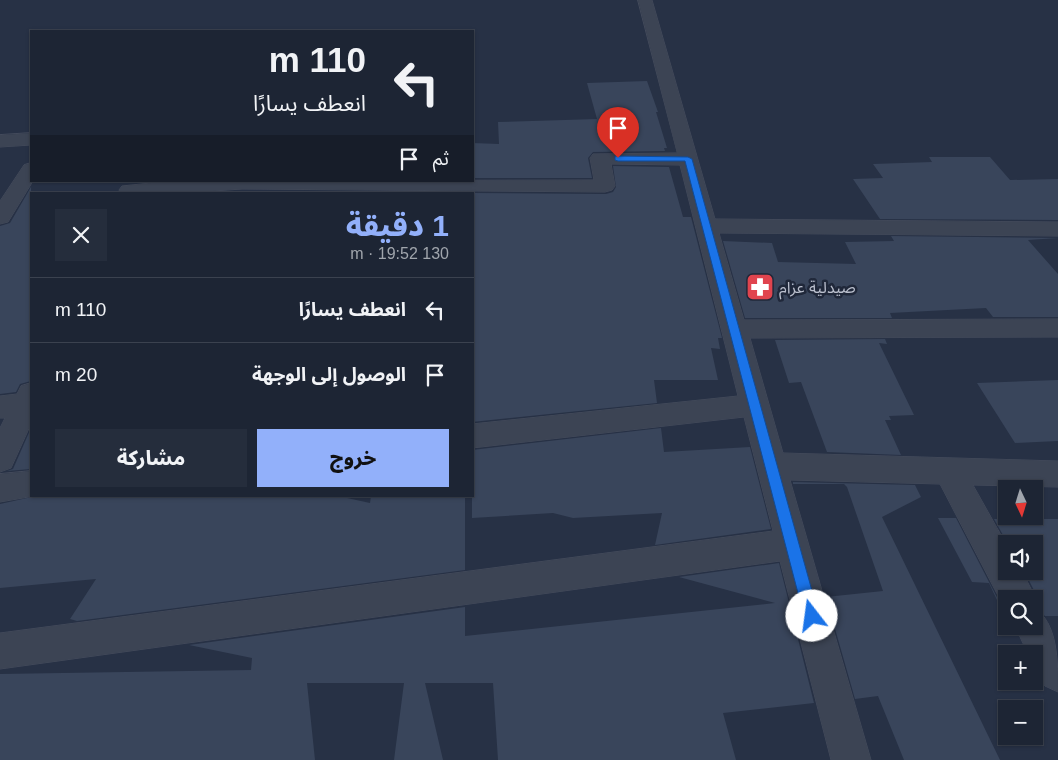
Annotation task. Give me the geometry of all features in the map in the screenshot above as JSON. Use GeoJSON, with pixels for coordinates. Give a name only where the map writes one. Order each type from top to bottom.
{"type":"FeatureCollection","features":[{"type":"Feature","properties":{"kind":"street"},"geometry":{"type":"LineString","coordinates":[[645,0],[851,760]]}},
{"type":"Feature","properties":{"kind":"street"},"geometry":{"type":"LineString","coordinates":[[0,141],[30,139]]}},
{"type":"Feature","properties":{"kind":"street"},"geometry":{"type":"LineString","coordinates":[[130,188],[242,183],[605,186],[600,158],[688,159]]}},
{"type":"Feature","properties":{"kind":"street"},"geometry":{"type":"LineString","coordinates":[[0,217],[6,198],[30,170]]}},
{"type":"Feature","properties":{"kind":"street"},"geometry":{"type":"LineString","coordinates":[[706,226],[1058,228]]}},
{"type":"Feature","properties":{"kind":"street"},"geometry":{"type":"LineString","coordinates":[[734,328],[1057,329]]}},
{"type":"Feature","properties":{"kind":"street"},"geometry":{"type":"LineString","coordinates":[[0,459],[19,402]]}},
{"type":"Feature","properties":{"kind":"street"},"geometry":{"type":"LineString","coordinates":[[474,436],[754,406]]}},
{"type":"Feature","properties":{"kind":"street"},"geometry":{"type":"LineString","coordinates":[[771,466],[1058,474]]}},
{"type":"Feature","properties":{"kind":"street"},"geometry":{"type":"LineString","coordinates":[[949,471],[1013,590]]}},
{"type":"Feature","properties":{"kind":"street"},"geometry":{"type":"LineString","coordinates":[[0,488],[30,484]]}},
{"type":"Feature","properties":{"kind":"street"},"geometry":{"type":"LineString","coordinates":[[0,651],[792,544]]}},
{"type":"Feature","properties":{"kind":"street"},"geometry":{"type":"LineString","coordinates":[[1038,635],[1058,673]]}},
{"type":"Feature","properties":{"kind":"building"},"geometry":{"type":"Polygon","coordinates":[[[647,81],[658,112],[656,112],[667,148],[664,148],[665,151],[593,152],[588,158],[592,178],[474,178],[474,143],[499,144],[498,122],[597,119],[587,83],[647,81]]]}},
{"type":"Feature","properties":{"kind":"building"},"geometry":{"type":"Polygon","coordinates":[[[929,157],[990,157],[1010,180],[1058,179],[1058,220],[880,219],[853,179],[883,178],[873,164],[932,162],[929,157]]]}},
{"type":"Feature","properties":{"kind":"building"},"geometry":{"type":"Polygon","coordinates":[[[613,166],[669,167],[683,217],[691,217],[722,338],[718,338],[720,349],[711,348],[718,380],[654,380],[657,403],[474,422],[474,193],[606,194],[613,192],[616,187],[613,166]]]}},
{"type":"Feature","properties":{"kind":"building"},"geometry":{"type":"Polygon","coordinates":[[[31,187],[30,381],[20,384],[16,392],[0,394],[0,226],[10,223],[31,187]]]}},
{"type":"Feature","properties":{"kind":"building"},"geometry":{"type":"Polygon","coordinates":[[[891,236],[1058,238],[1028,240],[1058,274],[1058,317],[993,317],[986,308],[890,313],[892,318],[745,318],[723,241],[772,243],[778,262],[856,264],[845,242],[894,241],[891,236]]]}},
{"type":"Feature","properties":{"kind":"building"},"geometry":{"type":"Polygon","coordinates":[[[885,339],[887,344],[879,343],[914,415],[889,416],[891,420],[885,420],[901,455],[827,452],[801,382],[789,383],[775,340],[772,340],[885,339]]]}},
{"type":"Feature","properties":{"kind":"building"},"geometry":{"type":"Polygon","coordinates":[[[1058,380],[1058,441],[1015,443],[977,383],[1058,380]]]}},
{"type":"Feature","properties":{"kind":"building"},"geometry":{"type":"Polygon","coordinates":[[[661,428],[664,452],[750,447],[771,529],[655,545],[662,513],[573,518],[553,513],[472,518],[474,450],[661,428]]]}},
{"type":"Feature","properties":{"kind":"building"},"geometry":{"type":"Polygon","coordinates":[[[30,430],[30,469],[7,471],[13,469],[30,430]]]}},
{"type":"Feature","properties":{"kind":"building"},"geometry":{"type":"Polygon","coordinates":[[[793,482],[915,485],[921,497],[882,517],[1000,760],[904,760],[878,696],[855,699],[826,597],[883,591],[847,487],[844,484],[793,484],[793,482]]]}},
{"type":"Feature","properties":{"kind":"building"},"geometry":{"type":"Polygon","coordinates":[[[32,497],[343,497],[370,503],[371,497],[465,497],[465,570],[77,621],[70,619],[96,579],[0,588],[0,504],[32,497]]]}},
{"type":"Feature","properties":{"kind":"building"},"geometry":{"type":"Polygon","coordinates":[[[938,518],[956,518],[998,599],[998,602],[989,583],[972,582],[938,518]]]}},
{"type":"Feature","properties":{"kind":"building"},"geometry":{"type":"Polygon","coordinates":[[[994,519],[998,519],[998,525],[1043,525],[1043,519],[1058,519],[1058,616],[1045,616],[1043,614],[1043,590],[1034,590],[1029,580],[1043,580],[1043,535],[1003,535],[994,519]]]}},
{"type":"Feature","properties":{"kind":"building"},"geometry":{"type":"Polygon","coordinates":[[[779,563],[814,703],[723,713],[736,760],[498,760],[493,683],[425,683],[443,760],[394,760],[404,683],[307,683],[315,760],[0,760],[0,674],[251,670],[252,658],[189,645],[465,607],[465,636],[775,603],[679,577],[779,563]]]}},
{"type":"Feature","properties":{"kind":"place","name":"صيدلية عزام"},"geometry":{"type":"Point","coordinates":[760,287]}},
{"type":"Feature","properties":{"kind":"route"},"geometry":{"type":"LineString","coordinates":[[618,158],[688,159],[812,616]]}}]}
